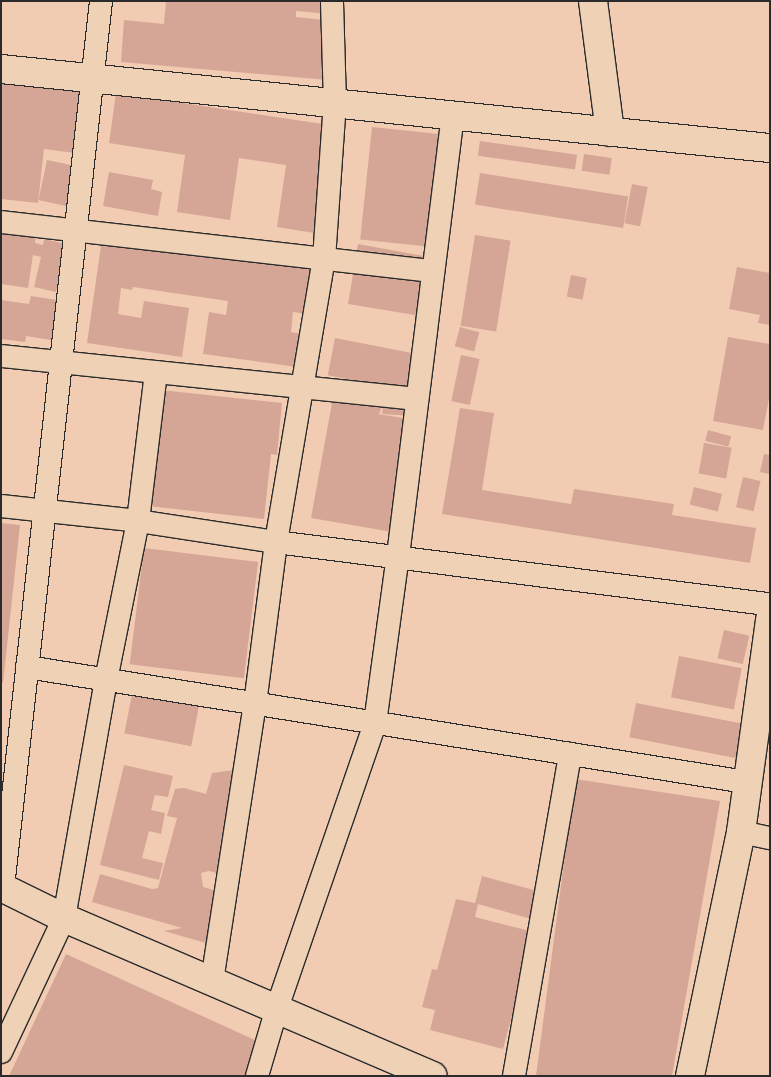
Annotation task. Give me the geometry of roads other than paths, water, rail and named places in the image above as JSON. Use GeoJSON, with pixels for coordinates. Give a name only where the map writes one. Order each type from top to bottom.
{"type":"FeatureCollection","features":[{"type":"Feature","properties":{"kind":"street"},"geometry":{"type":"LineString","coordinates":[[101,1],[2,887],[64,918],[433,1076]]}},
{"type":"Feature","properties":{"kind":"street"},"geometry":{"type":"LineString","coordinates":[[212,981],[255,704],[276,542],[304,387],[324,259],[336,103],[332,1]]}},
{"type":"Feature","properties":{"kind":"street"},"geometry":{"type":"LineString","coordinates":[[594,1],[610,132]]}},
{"type":"Feature","properties":{"kind":"street"},"geometry":{"type":"LineString","coordinates":[[1,68],[770,148]]}},
{"type":"Feature","properties":{"kind":"street"},"geometry":{"type":"LineString","coordinates":[[257,1076],[277,1008],[374,723],[398,556],[452,116]]}},
{"type":"Feature","properties":{"kind":"street"},"geometry":{"type":"LineString","coordinates":[[1,222],[432,271]]}},
{"type":"Feature","properties":{"kind":"street"},"geometry":{"type":"LineString","coordinates":[[1,356],[416,399]]}},
{"type":"Feature","properties":{"kind":"street"},"geometry":{"type":"LineString","coordinates":[[1,1052],[64,918],[106,680],[138,521],[156,372]]}},
{"type":"Feature","properties":{"kind":"street"},"geometry":{"type":"LineString","coordinates":[[1,506],[138,521],[276,542],[770,604]]}},
{"type":"Feature","properties":{"kind":"street"},"geometry":{"type":"LineString","coordinates":[[690,1076],[741,832],[746,782],[770,619]]}},
{"type":"Feature","properties":{"kind":"street"},"geometry":{"type":"LineString","coordinates":[[27,667],[746,782]]}},
{"type":"Feature","properties":{"kind":"street"},"geometry":{"type":"LineString","coordinates":[[514,1076],[570,754]]}},
{"type":"Feature","properties":{"kind":"street"},"geometry":{"type":"LineString","coordinates":[[741,832],[770,838]]}}]}
